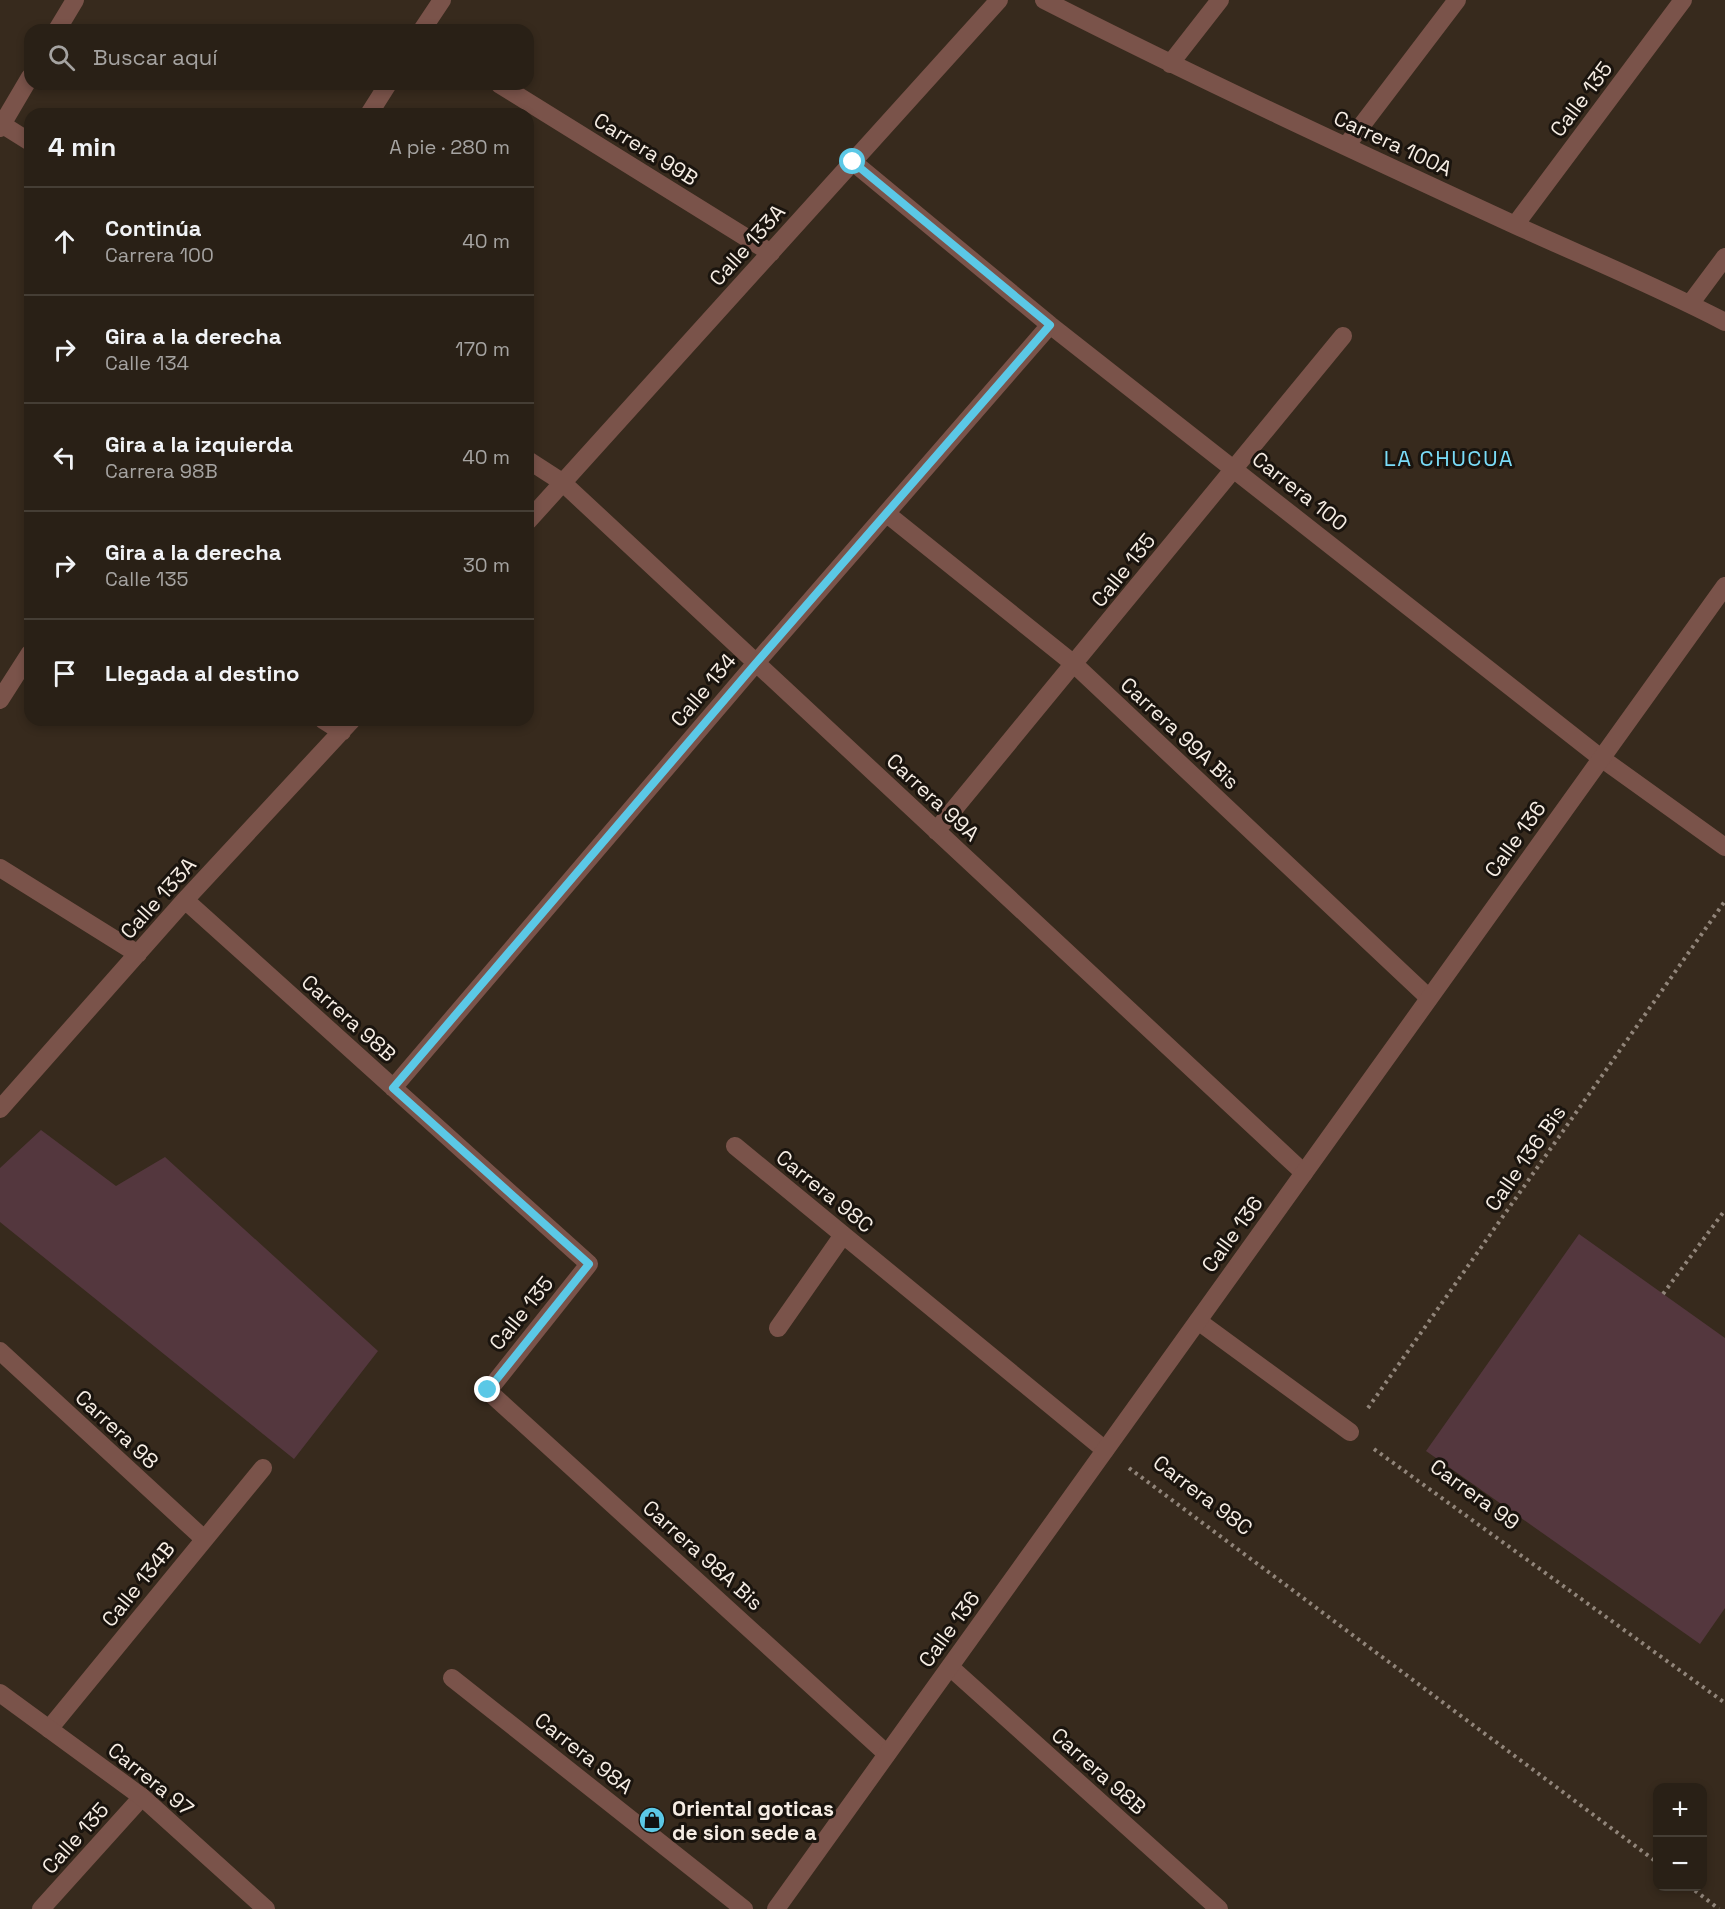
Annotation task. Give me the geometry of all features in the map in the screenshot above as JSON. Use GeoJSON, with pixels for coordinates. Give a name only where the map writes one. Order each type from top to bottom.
{"type":"FeatureCollection","features":[{"type":"Feature","properties":{"kind":"street"},"geometry":{"type":"LineString","coordinates":[[61,24],[75,0]]}},
{"type":"Feature","properties":{"kind":"street"},"geometry":{"type":"LineString","coordinates":[[426,24],[442,0]]}},
{"type":"Feature","properties":{"kind":"street","name":"Calle 133A"},"geometry":{"type":"LineString","coordinates":[[534,514],[999,0]]}},
{"type":"Feature","properties":{"kind":"street","name":"Carrera 100A"},"geometry":{"type":"LineString","coordinates":[[1044,0],[1170,64],[1725,322]]}},
{"type":"Feature","properties":{"kind":"street"},"geometry":{"type":"LineString","coordinates":[[1170,64],[1220,0]]}},
{"type":"Feature","properties":{"kind":"street"},"geometry":{"type":"LineString","coordinates":[[1346,146],[1457,0]]}},
{"type":"Feature","properties":{"kind":"street","name":"Calle 135"},"geometry":{"type":"LineString","coordinates":[[1515,225],[1683,0]]}},
{"type":"Feature","properties":{"kind":"street"},"geometry":{"type":"LineString","coordinates":[[24,87],[1,125],[24,138]]}},
{"type":"Feature","properties":{"kind":"street"},"geometry":{"type":"LineString","coordinates":[[373,108],[384,90]]}},
{"type":"Feature","properties":{"kind":"street","name":"Carrera 99B"},"geometry":{"type":"LineString","coordinates":[[509,90],[771,253]]}},
{"type":"Feature","properties":{"kind":"street","name":"Carrera 100"},"geometry":{"type":"LineString","coordinates":[[853,162],[1050,325],[1235,468],[1601,758],[1725,847]]}},
{"type":"Feature","properties":{"kind":"street"},"geometry":{"type":"LineString","coordinates":[[1690,304],[1725,257]]}},
{"type":"Feature","properties":{"kind":"street","name":"Calle 134"},"geometry":{"type":"LineString","coordinates":[[393,1088],[756,663],[1050,325]]}},
{"type":"Feature","properties":{"kind":"street","name":"Calle 135"},"geometry":{"type":"LineString","coordinates":[[936,831],[1343,336]]}},
{"type":"Feature","properties":{"kind":"street","name":"Carrera 99A"},"geometry":{"type":"LineString","coordinates":[[534,464],[562,482],[1304,1173]]}},
{"type":"Feature","properties":{"kind":"street","name":"Carrera 99A Bis"},"geometry":{"type":"LineString","coordinates":[[887,514],[1074,664],[1430,998]]}},
{"type":"Feature","properties":{"kind":"street","name":"Calle 136"},"geometry":{"type":"LineString","coordinates":[[776,1909],[1725,586]]}},
{"type":"Feature","properties":{"kind":"street"},"geometry":{"type":"LineString","coordinates":[[0,700],[24,662]]}},
{"type":"Feature","properties":{"kind":"street","name":"Calle 133A"},"geometry":{"type":"LineString","coordinates":[[0,1109],[185,900],[347,726]]}},
{"type":"Feature","properties":{"kind":"street"},"geometry":{"type":"LineString","coordinates":[[0,868],[138,954]]}},
{"type":"Feature","properties":{"kind":"street","name":"Carrera 98B"},"geometry":{"type":"LineString","coordinates":[[185,900],[589,1264]]}},
{"type":"Feature","properties":{"kind":"street","name":"Carrera 98C"},"geometry":{"type":"LineString","coordinates":[[735,1146],[1105,1450]]}},
{"type":"Feature","properties":{"kind":"street"},"geometry":{"type":"LineString","coordinates":[[778,1328],[843,1235]]}},
{"type":"Feature","properties":{"kind":"street","name":"Calle 135"},"geometry":{"type":"LineString","coordinates":[[488,1390],[589,1264]]}},
{"type":"Feature","properties":{"kind":"street"},"geometry":{"type":"LineString","coordinates":[[1198,1321],[1350,1432]]}},
{"type":"Feature","properties":{"kind":"street","name":"Carrera 98"},"geometry":{"type":"LineString","coordinates":[[0,1352],[204,1539]]}},
{"type":"Feature","properties":{"kind":"street","name":"Carrera 98A Bis"},"geometry":{"type":"LineString","coordinates":[[488,1390],[887,1754]]}},
{"type":"Feature","properties":{"kind":"street","name":"Calle 134B"},"geometry":{"type":"LineString","coordinates":[[49,1729],[263,1468]]}},
{"type":"Feature","properties":{"kind":"street","name":"Carrera 98B"},"geometry":{"type":"LineString","coordinates":[[950,1667],[1219,1909]]}},
{"type":"Feature","properties":{"kind":"street","name":"Carrera 98A"},"geometry":{"type":"LineString","coordinates":[[452,1678],[744,1909]]}},
{"type":"Feature","properties":{"kind":"street","name":"Carrera 97"},"geometry":{"type":"LineString","coordinates":[[0,1693],[142,1797],[266,1909]]}},
{"type":"Feature","properties":{"kind":"street","name":"Calle 135"},"geometry":{"type":"LineString","coordinates":[[41,1909],[142,1797]]}},
{"type":"Feature","properties":{"kind":"path","name":"Calle 136 Bis"},"geometry":{"type":"LineString","coordinates":[[1350,1432],[1725,901]]}},
{"type":"Feature","properties":{"kind":"path"},"geometry":{"type":"LineString","coordinates":[[1663,1294],[1725,1210]]}},
{"type":"Feature","properties":{"kind":"path","name":"Carrera 99"},"geometry":{"type":"LineString","coordinates":[[1350,1432],[1725,1703]]}},
{"type":"Feature","properties":{"kind":"path","name":"Carrera 98C"},"geometry":{"type":"LineString","coordinates":[[1105,1450],[1653,1859]]}},
{"type":"Feature","properties":{"kind":"path"},"geometry":{"type":"LineString","coordinates":[[1694,1891],[1719,1909]]}},
{"type":"Feature","properties":{"kind":"shaded area"},"geometry":{"type":"Polygon","coordinates":[[[41,1130],[116,1186],[165,1157],[378,1351],[294,1459],[0,1222],[0,1168],[41,1130]]]}},
{"type":"Feature","properties":{"kind":"shaded area"},"geometry":{"type":"Polygon","coordinates":[[[1579,1234],[1725,1338],[1725,1608],[1700,1644],[1426,1451],[1579,1234]]]}},
{"type":"Feature","properties":{"kind":"place","name":"Oriental goticas de sion sede a"},"geometry":{"type":"Point","coordinates":[652,1820]}},
{"type":"Feature","properties":{"kind":"district","name":"LA CHUCUA"},"geometry":{"type":"Point","coordinates":[1449,458]}},
{"type":"Feature","properties":{"kind":"route"},"geometry":{"type":"LineString","coordinates":[[488,1390],[589,1264],[393,1088],[756,663],[1050,325],[853,162]]}}]}
